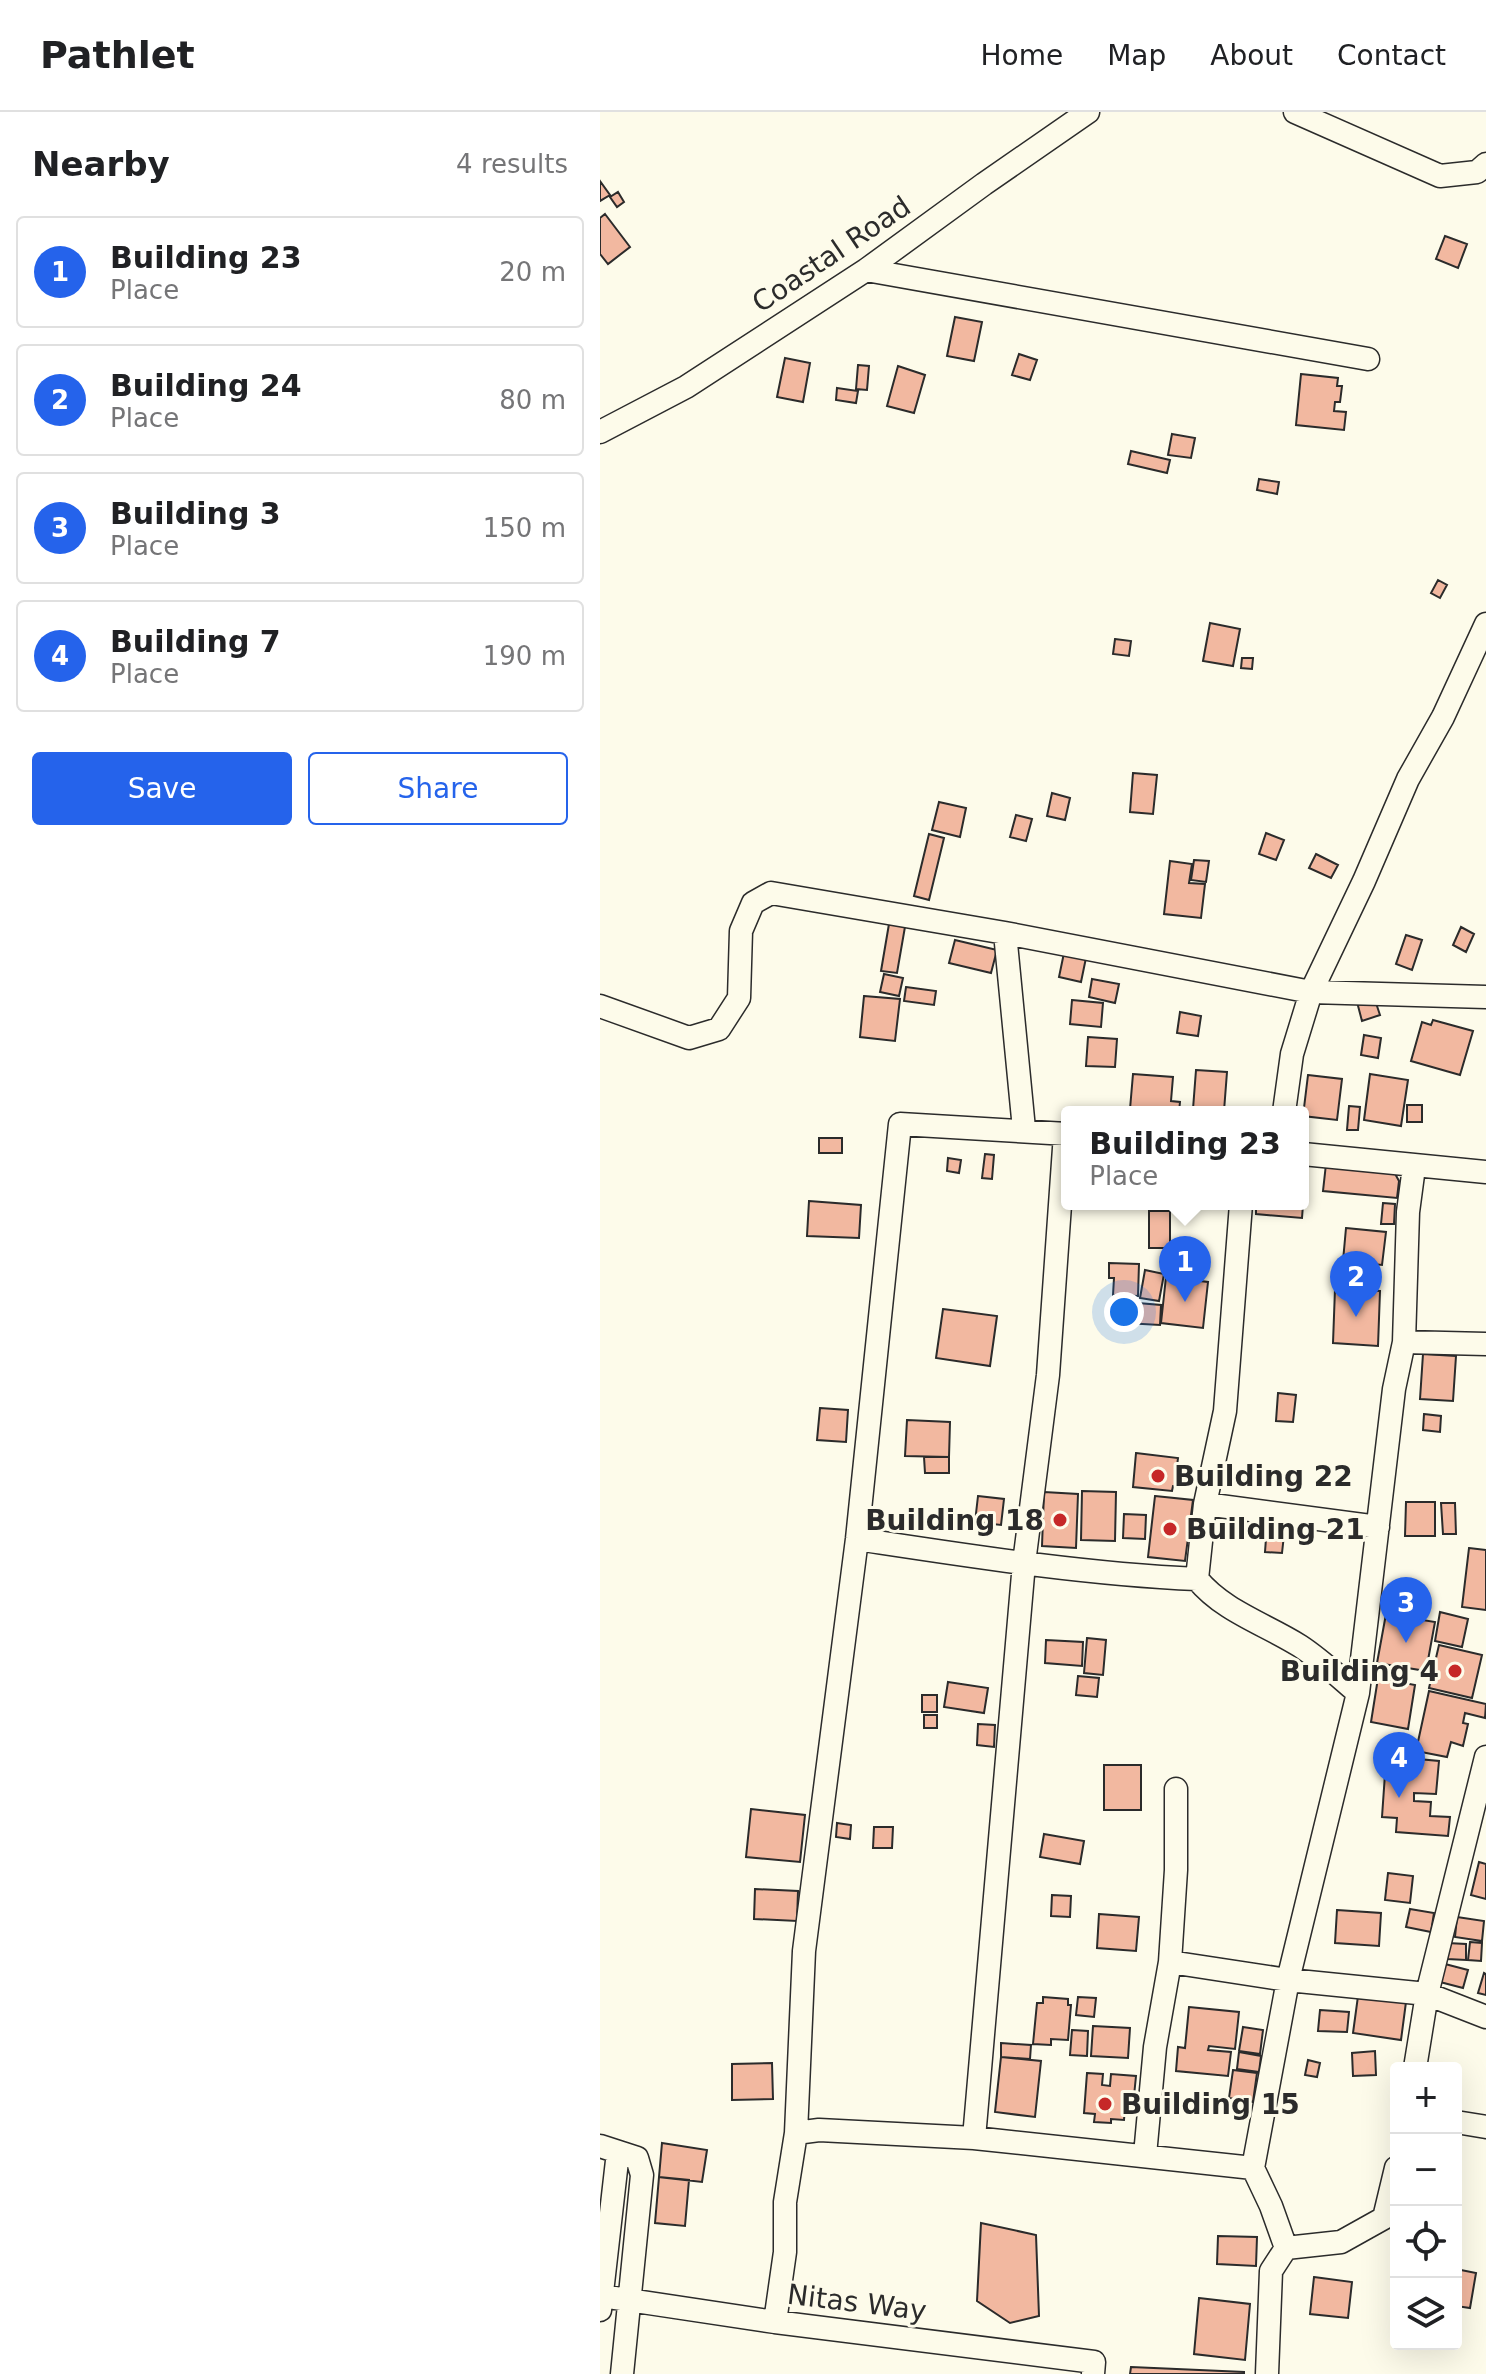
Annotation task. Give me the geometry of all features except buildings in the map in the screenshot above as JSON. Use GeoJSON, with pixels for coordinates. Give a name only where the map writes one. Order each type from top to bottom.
{"type":"FeatureCollection","features":[{"type":"Feature","properties":{"kind":"street","name":"Coastal Road"},"geometry":{"type":"LineString","coordinates":[[600,432],[686,387],[866,270],[1088,112]]}},
{"type":"Feature","properties":{"kind":"street"},"geometry":{"type":"LineString","coordinates":[[1295,112],[1440,176],[1477,172],[1486,164]]}},
{"type":"Feature","properties":{"kind":"street"},"geometry":{"type":"LineString","coordinates":[[866,270],[1368,359]]}},
{"type":"Feature","properties":{"kind":"street"},"geometry":{"type":"LineString","coordinates":[[1285,1106],[1292,1054],[1311,992],[1364,881],[1401,793],[1443,717],[1486,624]]}},
{"type":"Feature","properties":{"kind":"street"},"geometry":{"type":"LineString","coordinates":[[600,1006],[689,1038],[719,1029],[739,998],[741,931],[753,903],[771,893],[1005,933],[1311,992],[1486,997]]}},
{"type":"Feature","properties":{"kind":"street"},"geometry":{"type":"LineString","coordinates":[[1005,933],[1024,1129]]}},
{"type":"Feature","properties":{"kind":"street"},"geometry":{"type":"LineString","coordinates":[[775,2322],[785,2252],[785,2202],[796,2133],[804,1951],[857,1539],[900,1124],[1061,1133]]}},
{"type":"Feature","properties":{"kind":"street"},"geometry":{"type":"LineString","coordinates":[[1309,1155],[1486,1172]]}},
{"type":"Feature","properties":{"kind":"street"},"geometry":{"type":"LineString","coordinates":[[1286,2248],[1253,2168],[1288,1980],[1358,1693],[1394,1389],[1404,1342],[1408,1212],[1414,1167]]}},
{"type":"Feature","properties":{"kind":"street"},"geometry":{"type":"LineString","coordinates":[[974,2138],[1024,1563],[1048,1375],[1061,1201]]}},
{"type":"Feature","properties":{"kind":"street"},"geometry":{"type":"LineString","coordinates":[[1197,1579],[1205,1504],[1225,1411],[1241,1210]]}},
{"type":"Feature","properties":{"kind":"street"},"geometry":{"type":"LineString","coordinates":[[1404,1342],[1486,1344]]}},
{"type":"Feature","properties":{"kind":"street"},"geometry":{"type":"LineString","coordinates":[[1205,1504],[1378,1527]]}},
{"type":"Feature","properties":{"kind":"street"},"geometry":{"type":"LineString","coordinates":[[857,1539],[1024,1563],[1135,1576],[1197,1579],[1221,1603],[1303,1648],[1358,1693]]}},
{"type":"Feature","properties":{"kind":"street"},"geometry":{"type":"LineString","coordinates":[[1416,2062],[1427,1994],[1486,1757]]}},
{"type":"Feature","properties":{"kind":"street"},"geometry":{"type":"LineString","coordinates":[[1145,2155],[1155,2047],[1170,1962],[1176,1870],[1176,1789]]}},
{"type":"Feature","properties":{"kind":"street"},"geometry":{"type":"LineString","coordinates":[[1170,1962],[1288,1980],[1427,1994],[1486,2017]]}},
{"type":"Feature","properties":{"kind":"street"},"geometry":{"type":"LineString","coordinates":[[1462,2123],[1486,2127]]}},
{"type":"Feature","properties":{"kind":"street"},"geometry":{"type":"LineString","coordinates":[[796,2133],[819,2130],[974,2138],[1253,2168]]}},
{"type":"Feature","properties":{"kind":"street"},"geometry":{"type":"LineString","coordinates":[[601,2303],[609,2149],[637,2158],[642,2175],[622,2374]]}},
{"type":"Feature","properties":{"kind":"street"},"geometry":{"type":"LineString","coordinates":[[1286,2248],[1341,2242],[1384,2218],[1390,2193]]}},
{"type":"Feature","properties":{"kind":"street"},"geometry":{"type":"LineString","coordinates":[[1267,2374],[1271,2271],[1286,2248]]}},
{"type":"Feature","properties":{"kind":"street","name":"Nitas Way"},"geometry":{"type":"LineString","coordinates":[[601,2303],[629,2300],[775,2322],[1094,2362],[1093,2374]]}},
{"type":"Feature","properties":{"kind":"place","name":"Building 23"},"geometry":{"type":"Point","coordinates":[1185,1302]}},
{"type":"Feature","properties":{"kind":"place","name":"Building 24"},"geometry":{"type":"Point","coordinates":[1356,1317]}},
{"type":"Feature","properties":{"kind":"place","name":"Building 22"},"geometry":{"type":"Point","coordinates":[1158,1476]}},
{"type":"Feature","properties":{"kind":"place","name":"Building 18"},"geometry":{"type":"Point","coordinates":[1060,1520]}},
{"type":"Feature","properties":{"kind":"place","name":"Building 21"},"geometry":{"type":"Point","coordinates":[1170,1529]}},
{"type":"Feature","properties":{"kind":"place","name":"Building 3"},"geometry":{"type":"Point","coordinates":[1406,1643]}},
{"type":"Feature","properties":{"kind":"place","name":"Building 4"},"geometry":{"type":"Point","coordinates":[1455,1671]}},
{"type":"Feature","properties":{"kind":"place","name":"Building 7"},"geometry":{"type":"Point","coordinates":[1399,1798]}},
{"type":"Feature","properties":{"kind":"place","name":"Building 15"},"geometry":{"type":"Point","coordinates":[1105,2104]}}]}
